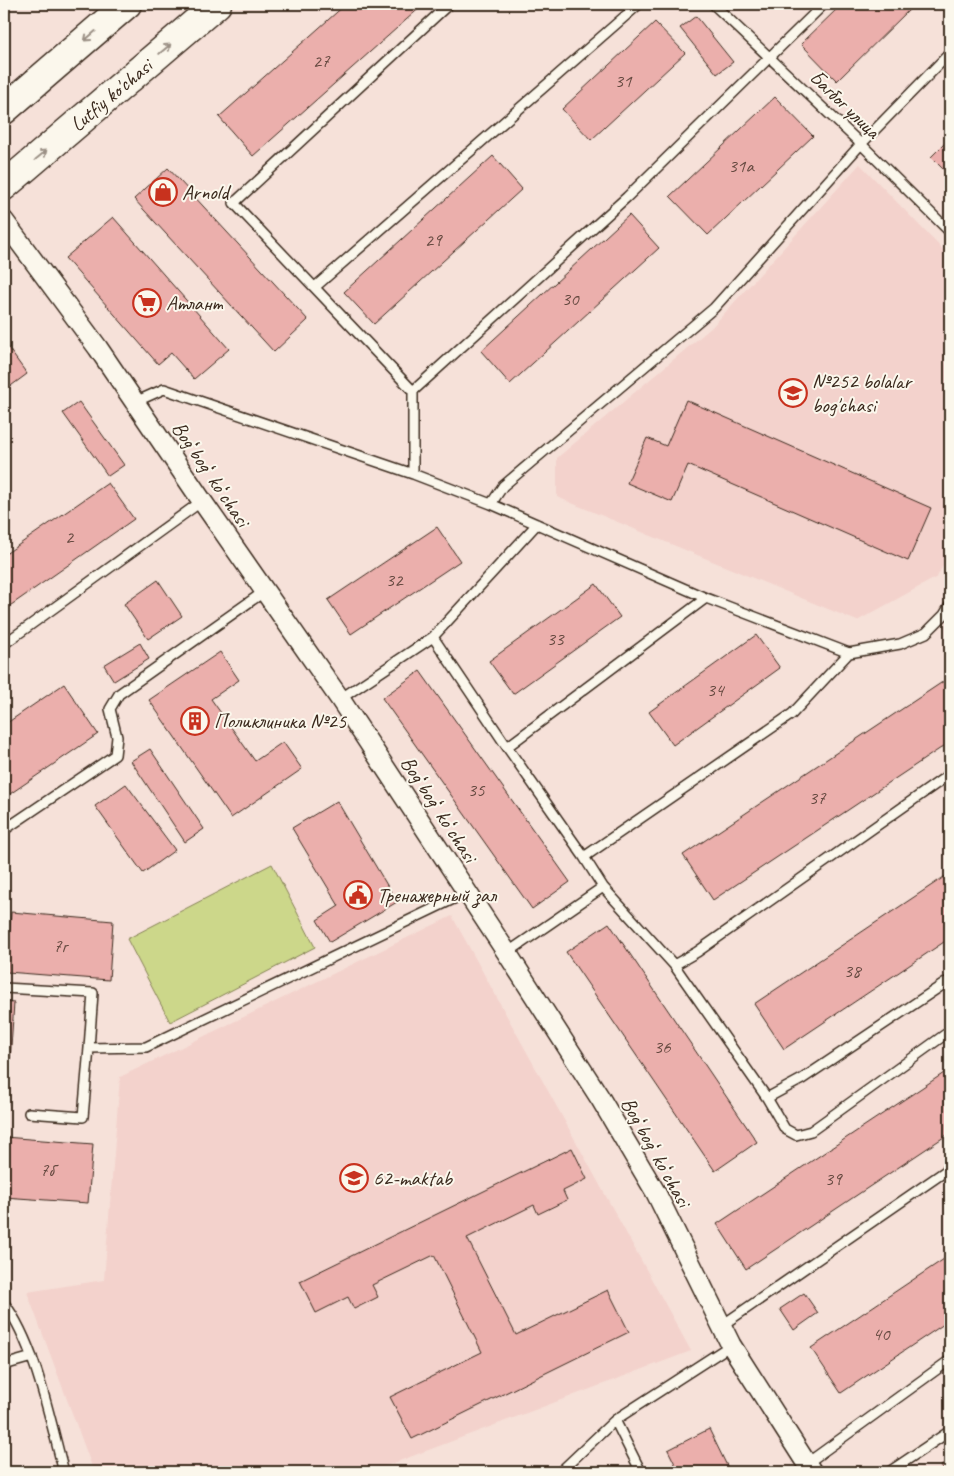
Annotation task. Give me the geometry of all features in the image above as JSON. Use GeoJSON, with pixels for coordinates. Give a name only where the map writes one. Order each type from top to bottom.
{"type":"FeatureCollection","features":[{"type":"Feature","properties":{"kind":"main road"},"geometry":{"type":"LineString","coordinates":[[4,110],[127,4]]}},
{"type":"Feature","properties":{"kind":"main road","name":"Lutfiy ko'chasi"},"geometry":{"type":"LineString","coordinates":[[4,186],[217,4]]}},
{"type":"Feature","properties":{"kind":"street","name":"Bogʻbogʻ koʻchasi"},"geometry":{"type":"LineString","coordinates":[[4,221],[98,348],[202,502],[340,699],[468,892],[600,1098],[656,1194],[731,1345],[809,1468]]}},
{"type":"Feature","properties":{"kind":"lane"},"geometry":{"type":"LineString","coordinates":[[413,474],[413,391],[234,203],[449,4]]}},
{"type":"Feature","properties":{"kind":"lane"},"geometry":{"type":"LineString","coordinates":[[315,287],[639,4]]}},
{"type":"Feature","properties":{"kind":"lane"},"geometry":{"type":"LineString","coordinates":[[413,391],[627,196],[824,4]]}},
{"type":"Feature","properties":{"kind":"lane","name":"Багбог улица"},"geometry":{"type":"LineString","coordinates":[[717,5],[950,232]]}},
{"type":"Feature","properties":{"kind":"lane"},"geometry":{"type":"LineString","coordinates":[[491,504],[503,486],[714,308],[861,144],[950,53]]}},
{"type":"Feature","properties":{"kind":"lane"},"geometry":{"type":"LineString","coordinates":[[135,402],[164,389],[413,474],[491,504],[706,598],[849,653],[900,644],[926,633],[944,615],[950,605]]}},
{"type":"Feature","properties":{"kind":"lane"},"geometry":{"type":"LineString","coordinates":[[4,644],[202,502]]}},
{"type":"Feature","properties":{"kind":"lane"},"geometry":{"type":"LineString","coordinates":[[340,699],[433,637],[537,524]]}},
{"type":"Feature","properties":{"kind":"lane"},"geometry":{"type":"LineString","coordinates":[[4,830],[115,755],[117,738],[110,709],[119,694],[265,592]]}},
{"type":"Feature","properties":{"kind":"lane"},"geometry":{"type":"LineString","coordinates":[[507,747],[706,598]]}},
{"type":"Feature","properties":{"kind":"lane"},"geometry":{"type":"LineString","coordinates":[[433,637],[584,857],[602,887],[674,965],[767,1098],[785,1129],[796,1135],[811,1131],[950,1031]]}},
{"type":"Feature","properties":{"kind":"lane"},"geometry":{"type":"LineString","coordinates":[[584,857],[792,714],[849,653]]}},
{"type":"Feature","properties":{"kind":"lane"},"geometry":{"type":"LineString","coordinates":[[674,965],[697,952],[950,774]]}},
{"type":"Feature","properties":{"kind":"lane"},"geometry":{"type":"LineString","coordinates":[[507,953],[602,887]]}},
{"type":"Feature","properties":{"kind":"lane"},"geometry":{"type":"LineString","coordinates":[[89,1048],[146,1046],[468,892]]}},
{"type":"Feature","properties":{"kind":"lane"},"geometry":{"type":"LineString","coordinates":[[767,1098],[802,1079],[950,980]]}},
{"type":"Feature","properties":{"kind":"lane"},"geometry":{"type":"LineString","coordinates":[[4,988],[93,992],[83,1117],[29,1113]]}},
{"type":"Feature","properties":{"kind":"lane"},"geometry":{"type":"LineString","coordinates":[[721,1326],[950,1168]]}},
{"type":"Feature","properties":{"kind":"lane"},"geometry":{"type":"LineString","coordinates":[[4,1303],[10,1311],[32,1357],[64,1472]]}},
{"type":"Feature","properties":{"kind":"lane"},"geometry":{"type":"LineString","coordinates":[[560,1472],[615,1420],[731,1345]]}},
{"type":"Feature","properties":{"kind":"lane"},"geometry":{"type":"LineString","coordinates":[[4,1366],[32,1357]]}},
{"type":"Feature","properties":{"kind":"lane"},"geometry":{"type":"LineString","coordinates":[[809,1468],[950,1360]]}},
{"type":"Feature","properties":{"kind":"lane"},"geometry":{"type":"LineString","coordinates":[[615,1420],[641,1472]]}},
{"type":"Feature","properties":{"kind":"lane"},"geometry":{"type":"LineString","coordinates":[[889,1472],[950,1431]]}},
{"type":"Feature","properties":{"kind":"shaded area","name":"№252 bolalar bog'chasi"},"geometry":{"type":"Polygon","coordinates":[[[860,164],[950,257],[950,552],[937,577],[857,621],[557,497],[557,458],[712,327],[860,164]]]}},
{"type":"Feature","properties":{"kind":"shaded area","name":"62-maktab"},"geometry":{"type":"Polygon","coordinates":[[[452,916],[691,1351],[370,1472],[94,1472],[27,1292],[104,1280],[120,1077],[452,916]]]}},
{"type":"Feature","properties":{"kind":"green space"},"geometry":{"type":"Polygon","coordinates":[[[272,864],[315,947],[170,1022],[127,939],[272,864]]]}},
{"type":"Feature","properties":{"kind":"building"},"geometry":{"type":"Polygon","coordinates":[[[346,4],[424,4],[253,156],[219,117],[346,4]]]}},
{"type":"Feature","properties":{"kind":"building"},"geometry":{"type":"Polygon","coordinates":[[[842,4],[915,4],[837,81],[801,44],[842,4]]]}},
{"type":"Feature","properties":{"kind":"building"},"geometry":{"type":"Polygon","coordinates":[[[696,16],[733,62],[717,74],[680,28],[696,16]]]}},
{"type":"Feature","properties":{"kind":"building"},"geometry":{"type":"Polygon","coordinates":[[[655,22],[685,53],[591,140],[562,109],[655,22]]]}},
{"type":"Feature","properties":{"kind":"building"},"geometry":{"type":"Polygon","coordinates":[[[775,97],[813,136],[708,235],[670,196],[775,97]]]}},
{"type":"Feature","properties":{"kind":"building"},"geometry":{"type":"Polygon","coordinates":[[[950,138],[950,176],[931,157],[950,138]]]}},
{"type":"Feature","properties":{"kind":"building"},"geometry":{"type":"Polygon","coordinates":[[[493,156],[522,189],[374,324],[344,292],[493,156]]]}},
{"type":"Feature","properties":{"kind":"building"},"geometry":{"type":"Polygon","coordinates":[[[168,168],[308,320],[274,352],[134,199],[168,168]]]}},
{"type":"Feature","properties":{"kind":"building"},"geometry":{"type":"Polygon","coordinates":[[[629,215],[659,248],[510,384],[481,351],[629,215]]]}},
{"type":"Feature","properties":{"kind":"building","name":"Атлант"},"geometry":{"type":"Polygon","coordinates":[[[113,217],[229,349],[194,379],[171,353],[158,364],[65,258],[113,217]]]}},
{"type":"Feature","properties":{"kind":"building"},"geometry":{"type":"Polygon","coordinates":[[[4,342],[27,374],[4,391],[4,342]]]}},
{"type":"Feature","properties":{"kind":"building"},"geometry":{"type":"Polygon","coordinates":[[[686,400],[931,508],[908,561],[688,465],[672,502],[627,483],[647,438],[666,446],[686,400]]]}},
{"type":"Feature","properties":{"kind":"building"},"geometry":{"type":"Polygon","coordinates":[[[79,402],[124,465],[108,476],[63,413],[79,402]]]}},
{"type":"Feature","properties":{"kind":"building"},"geometry":{"type":"Polygon","coordinates":[[[108,483],[134,519],[4,610],[4,555],[108,483]]]}},
{"type":"Feature","properties":{"kind":"building"},"geometry":{"type":"Polygon","coordinates":[[[437,527],[460,561],[351,634],[328,600],[437,527]]]}},
{"type":"Feature","properties":{"kind":"building"},"geometry":{"type":"Polygon","coordinates":[[[158,580],[182,616],[148,639],[124,604],[158,580]]]}},
{"type":"Feature","properties":{"kind":"building"},"geometry":{"type":"Polygon","coordinates":[[[596,584],[620,617],[513,694],[489,661],[596,584]]]}},
{"type":"Feature","properties":{"kind":"building"},"geometry":{"type":"Polygon","coordinates":[[[756,635],[780,668],[673,745],[649,712],[756,635]]]}},
{"type":"Feature","properties":{"kind":"building"},"geometry":{"type":"Polygon","coordinates":[[[140,643],[149,659],[114,681],[104,665],[140,643]]]}},
{"type":"Feature","properties":{"kind":"building","name":"Поликлиника №25"},"geometry":{"type":"Polygon","coordinates":[[[220,652],[239,680],[211,699],[255,761],[283,742],[302,769],[231,818],[149,700],[220,652]]]}},
{"type":"Feature","properties":{"kind":"building"},"geometry":{"type":"Polygon","coordinates":[[[420,671],[570,882],[532,909],[382,698],[420,671]]]}},
{"type":"Feature","properties":{"kind":"building"},"geometry":{"type":"Polygon","coordinates":[[[950,677],[950,742],[713,900],[683,855],[950,677]]]}},
{"type":"Feature","properties":{"kind":"building"},"geometry":{"type":"Polygon","coordinates":[[[64,684],[98,734],[4,798],[4,725],[64,684]]]}},
{"type":"Feature","properties":{"kind":"building"},"geometry":{"type":"Polygon","coordinates":[[[150,749],[204,829],[185,842],[131,761],[150,749]]]}},
{"type":"Feature","properties":{"kind":"building"},"geometry":{"type":"Polygon","coordinates":[[[126,784],[175,850],[143,873],[95,806],[126,784]]]}},
{"type":"Feature","properties":{"kind":"building"},"geometry":{"type":"Polygon","coordinates":[[[337,801],[397,902],[330,942],[317,920],[339,906],[292,828],[337,801]]]}},
{"type":"Feature","properties":{"kind":"building"},"geometry":{"type":"Polygon","coordinates":[[[950,873],[950,938],[784,1049],[754,1004],[950,873]]]}},
{"type":"Feature","properties":{"kind":"building"},"geometry":{"type":"Polygon","coordinates":[[[11,912],[113,921],[109,980],[7,972],[11,912]]]}},
{"type":"Feature","properties":{"kind":"building"},"geometry":{"type":"Polygon","coordinates":[[[609,923],[757,1142],[715,1171],[566,952],[609,923]]]}},
{"type":"Feature","properties":{"kind":"building"},"geometry":{"type":"Polygon","coordinates":[[[4,1002],[14,1003],[7,1105],[4,1105],[4,1002]]]}},
{"type":"Feature","properties":{"kind":"building"},"geometry":{"type":"Polygon","coordinates":[[[950,1069],[950,1133],[746,1269],[717,1224],[950,1069]]]}},
{"type":"Feature","properties":{"kind":"building"},"geometry":{"type":"Polygon","coordinates":[[[4,1137],[93,1144],[88,1203],[4,1197],[4,1137]]]}},
{"type":"Feature","properties":{"kind":"building"},"geometry":{"type":"Polygon","coordinates":[[[572,1148],[587,1179],[563,1191],[567,1200],[538,1214],[534,1205],[467,1238],[516,1335],[608,1290],[629,1332],[412,1439],[390,1397],[482,1352],[434,1255],[372,1285],[378,1297],[354,1309],[348,1297],[316,1313],[300,1281],[572,1148]]]}},
{"type":"Feature","properties":{"kind":"building"},"geometry":{"type":"Polygon","coordinates":[[[950,1255],[950,1320],[841,1393],[811,1348],[950,1255]]]}},
{"type":"Feature","properties":{"kind":"building"},"geometry":{"type":"Polygon","coordinates":[[[804,1293],[818,1313],[794,1330],[780,1309],[804,1293]]]}},
{"type":"Feature","properties":{"kind":"building"},"geometry":{"type":"Polygon","coordinates":[[[709,1429],[730,1472],[679,1472],[668,1450],[709,1429]]]}},
{"type":"Feature","properties":{"kind":"building"},"geometry":{"type":"Polygon","coordinates":[[[950,1460],[950,1472],[945,1472],[941,1466],[950,1460]]]}},
{"type":"Feature","properties":{"kind":"place","name":"Arnold"},"geometry":{"type":"Point","coordinates":[163,192]}},
{"type":"Feature","properties":{"kind":"place","name":"Атлант"},"geometry":{"type":"Point","coordinates":[147,303]}},
{"type":"Feature","properties":{"kind":"place","name":"№252 bolalar bog'chasi"},"geometry":{"type":"Point","coordinates":[793,393]}},
{"type":"Feature","properties":{"kind":"place","name":"Поликлиника №25"},"geometry":{"type":"Point","coordinates":[195,721]}},
{"type":"Feature","properties":{"kind":"place","name":"Тренажерный зал"},"geometry":{"type":"Point","coordinates":[358,895]}},
{"type":"Feature","properties":{"kind":"place","name":"62-maktab"},"geometry":{"type":"Point","coordinates":[354,1178]}}]}
